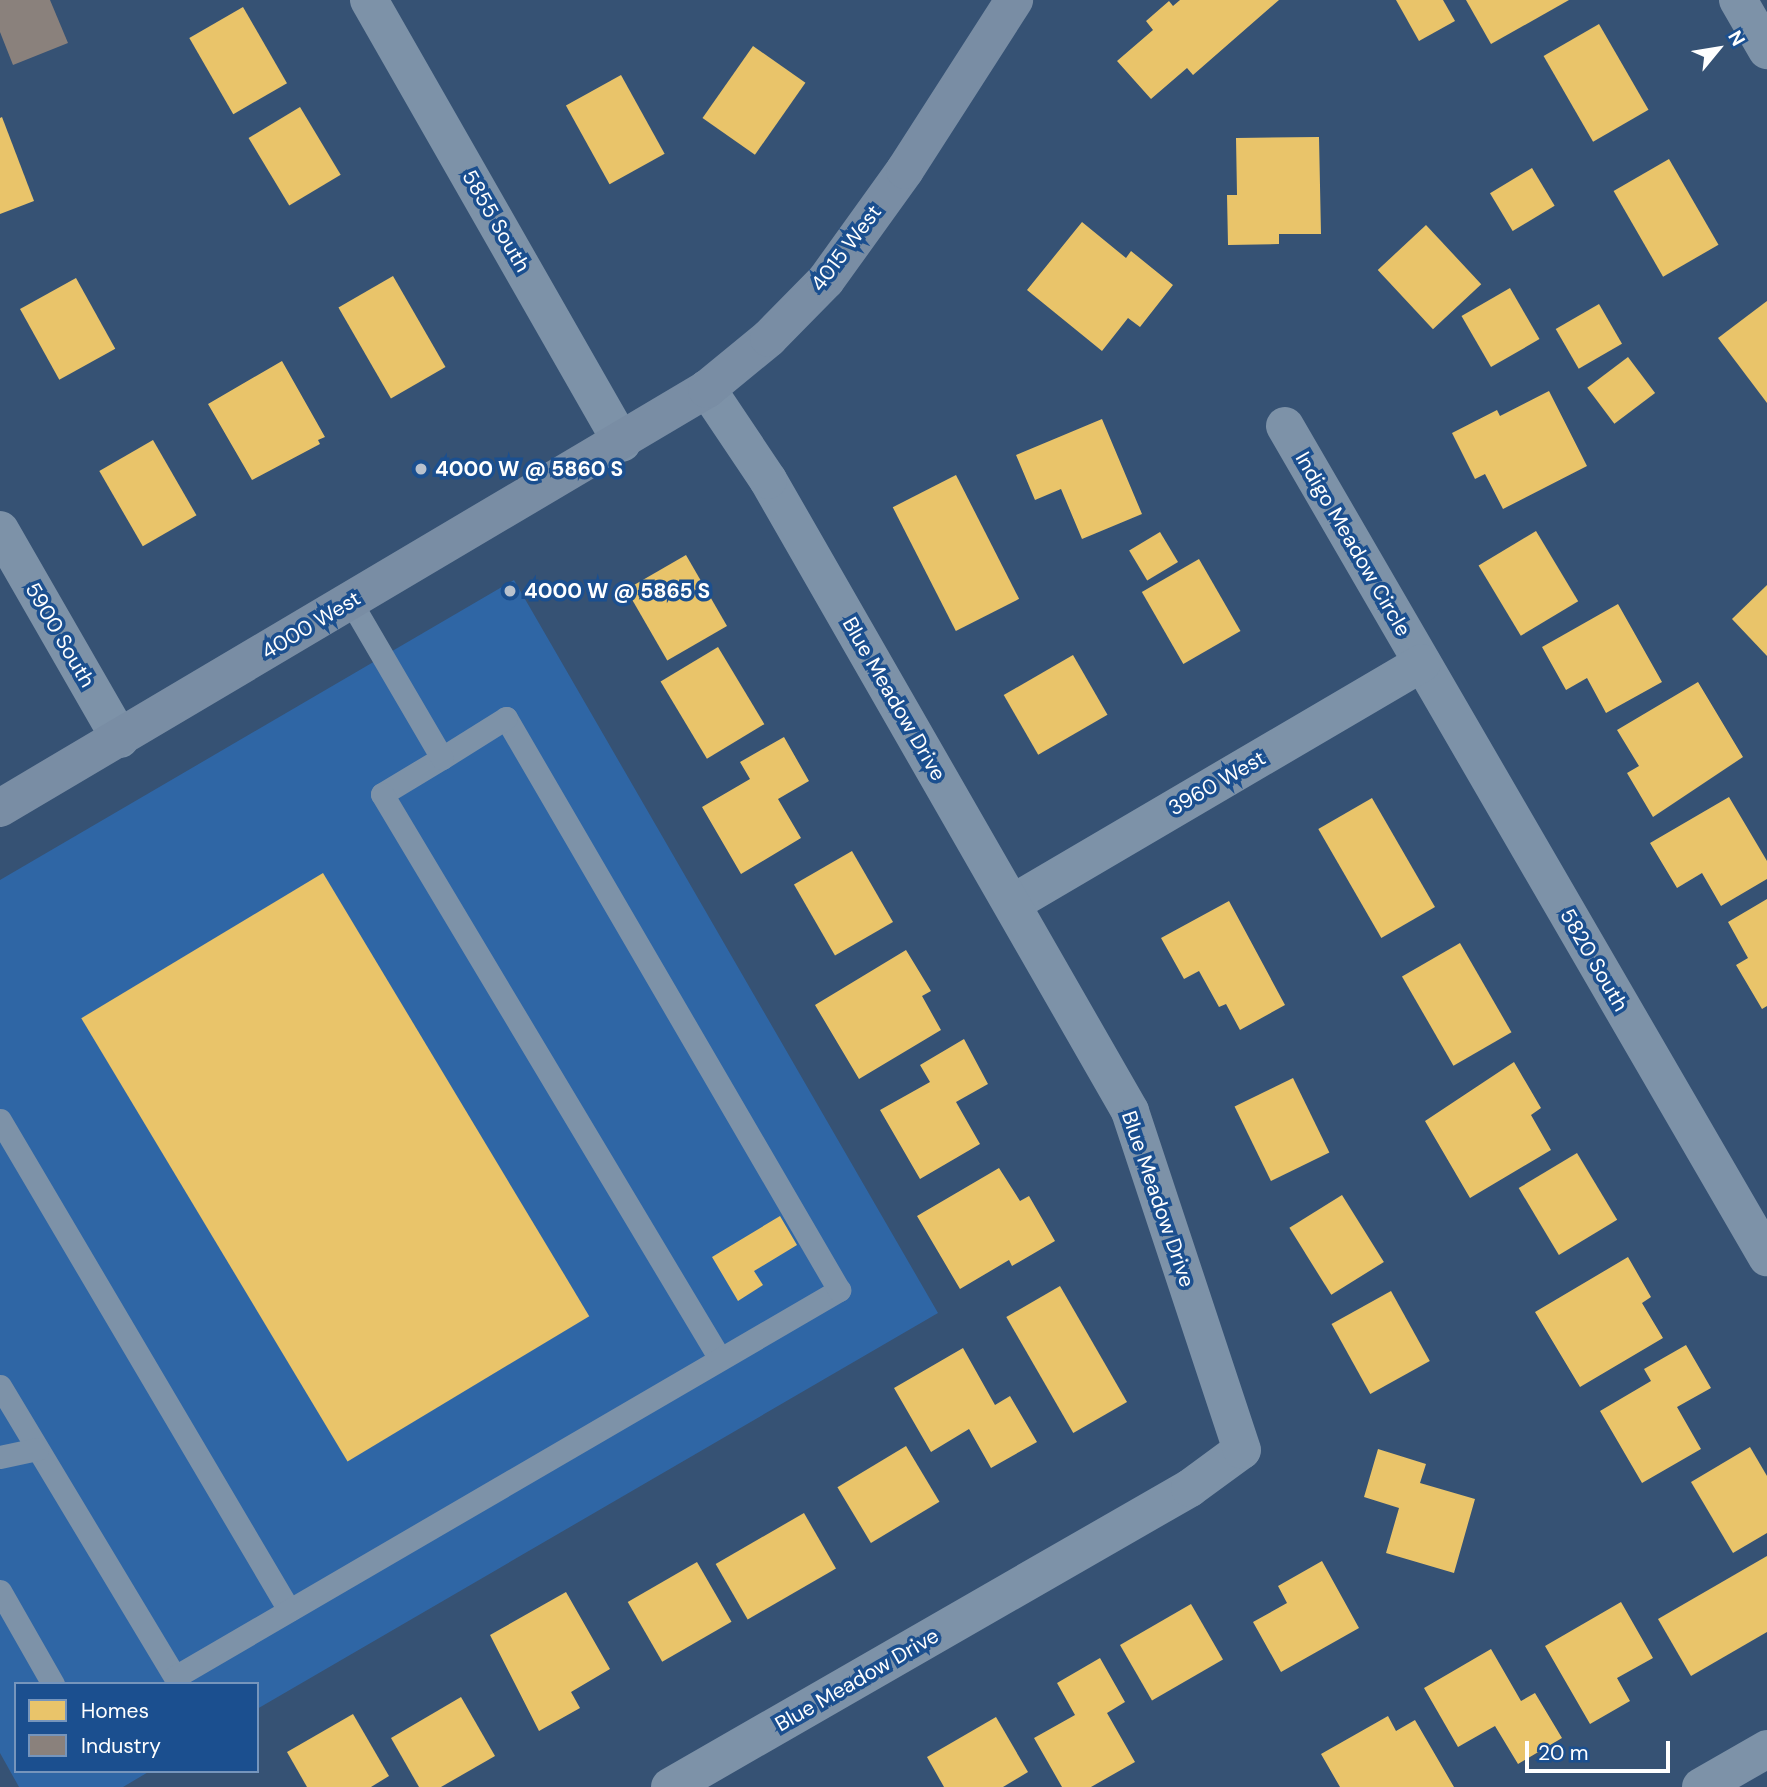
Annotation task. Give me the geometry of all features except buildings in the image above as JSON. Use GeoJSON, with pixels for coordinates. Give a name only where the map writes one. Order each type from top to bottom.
{"type":"FeatureCollection","features":[{"type":"Feature","properties":{"kind":"street","name":"5855 South"},"geometry":{"type":"LineString","coordinates":[[369,0],[622,443]]}},
{"type":"Feature","properties":{"kind":"street","name":"4015 West"},"geometry":{"type":"LineString","coordinates":[[622,443],[707,389],[769,338],[826,279],[905,170],[1014,0]]}},
{"type":"Feature","properties":{"kind":"street"},"geometry":{"type":"LineString","coordinates":[[1738,0],[1767,50]]}},
{"type":"Feature","properties":{"kind":"street","name":"Blue Meadow Drive"},"geometry":{"type":"LineString","coordinates":[[670,1787],[1190,1488],[1242,1450],[1130,1111],[1013,903],[768,481],[707,389]]}},
{"type":"Feature","properties":{"kind":"street","name":"Indigo Meadow Circle"},"geometry":{"type":"LineString","coordinates":[[1285,426],[1422,663]]}},
{"type":"Feature","properties":{"kind":"street","name":"4000 West"},"geometry":{"type":"LineString","coordinates":[[0,808],[622,443]]}},
{"type":"Feature","properties":{"kind":"street","name":"5900 South"},"geometry":{"type":"LineString","coordinates":[[0,530],[120,739]]}},
{"type":"Feature","properties":{"kind":"street","name":"3960 West"},"geometry":{"type":"LineString","coordinates":[[1013,903],[1422,663]]}},
{"type":"Feature","properties":{"kind":"street","name":"5820 South"},"geometry":{"type":"LineString","coordinates":[[1422,663],[1767,1257]]}},
{"type":"Feature","properties":{"kind":"street"},"geometry":{"type":"LineString","coordinates":[[1701,1787],[1767,1749]]}},
{"type":"Feature","properties":{"kind":"lane"},"geometry":{"type":"LineString","coordinates":[[351,602],[442,758]]}},
{"type":"Feature","properties":{"kind":"lane"},"geometry":{"type":"LineString","coordinates":[[0,1386],[169,1680],[839,1290],[506,718],[382,794],[720,1359]]}},
{"type":"Feature","properties":{"kind":"lane"},"geometry":{"type":"LineString","coordinates":[[0,1120],[289,1610]]}},
{"type":"Feature","properties":{"kind":"lane"},"geometry":{"type":"LineString","coordinates":[[0,1457],[37,1449]]}},
{"type":"Feature","properties":{"kind":"lane"},"geometry":{"type":"LineString","coordinates":[[0,1591],[52,1682]]}},
{"type":"Feature","properties":{"kind":"shaded area"},"geometry":{"type":"Polygon","coordinates":[[[514,580],[938,1313],[259,1708],[259,1682],[14,1682],[14,1773],[147,1773],[123,1787],[19,1787],[0,1753],[0,880],[514,580]]]}},
{"type":"Feature","properties":{"kind":"place","name":"4000 W @ 5860 S"},"geometry":{"type":"Point","coordinates":[421,469]}},
{"type":"Feature","properties":{"kind":"place","name":"4000 W @ 5865 S"},"geometry":{"type":"Point","coordinates":[510,591]}}]}
